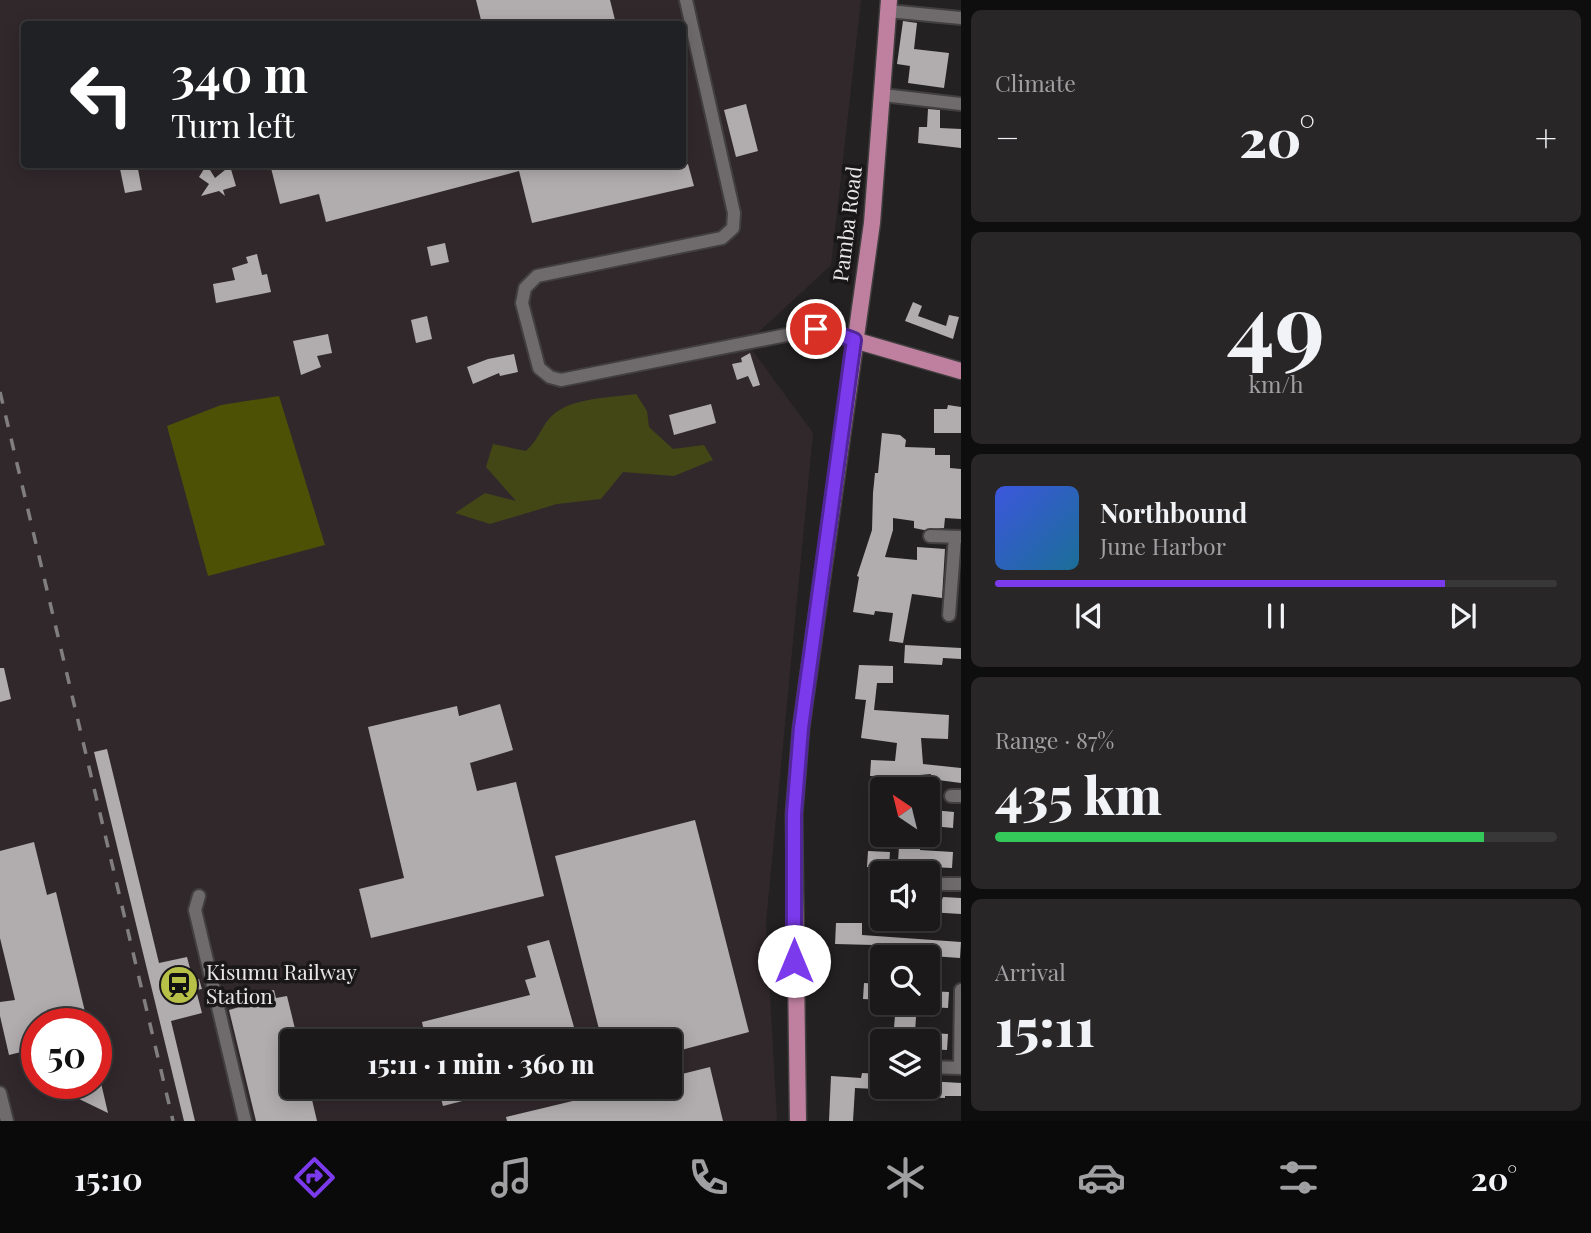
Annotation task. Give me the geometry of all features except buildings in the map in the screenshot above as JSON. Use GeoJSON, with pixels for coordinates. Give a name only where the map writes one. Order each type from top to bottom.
{"type":"FeatureCollection","features":[{"type":"Feature","properties":{"kind":"main road","name":"Pamba Road"},"geometry":{"type":"LineString","coordinates":[[798,1121],[794,814],[801,728],[872,223],[888,6]]}},
{"type":"Feature","properties":{"kind":"main road"},"geometry":{"type":"LineString","coordinates":[[854,340],[961,371]]}},
{"type":"Feature","properties":{"kind":"street"},"geometry":{"type":"LineString","coordinates":[[686,0],[734,213],[733,228],[722,238],[537,276],[525,288],[522,303],[539,368],[550,377],[561,380],[816,329],[824,329],[854,340]]}},
{"type":"Feature","properties":{"kind":"street"},"geometry":{"type":"LineString","coordinates":[[888,6],[961,18]]}},
{"type":"Feature","properties":{"kind":"street"},"geometry":{"type":"LineString","coordinates":[[883,95],[961,104]]}},
{"type":"Feature","properties":{"kind":"street"},"geometry":{"type":"LineString","coordinates":[[930,536],[958,537],[949,615]]}},
{"type":"Feature","properties":{"kind":"street"},"geometry":{"type":"LineString","coordinates":[[940,884],[961,884]]}},
{"type":"Feature","properties":{"kind":"street"},"geometry":{"type":"LineString","coordinates":[[199,896],[195,910],[245,1121]]}},
{"type":"Feature","properties":{"kind":"street"},"geometry":{"type":"LineString","coordinates":[[940,1067],[961,1068],[961,990]]}},
{"type":"Feature","properties":{"kind":"street"},"geometry":{"type":"LineString","coordinates":[[0,1093],[7,1121]]}},
{"type":"Feature","properties":{"kind":"shaded area"},"geometry":{"type":"Polygon","coordinates":[[[0,0],[861,0],[831,265],[747,343],[813,433],[766,922],[777,1121],[0,1121],[0,0]]]}},
{"type":"Feature","properties":{"kind":"shaded area"},"geometry":{"type":"Polygon","coordinates":[[[279,396],[325,545],[208,576],[167,426],[221,405],[279,396]]]}},
{"type":"Feature","properties":{"kind":"green space"},"geometry":{"type":"Polygon","coordinates":[[[636,394],[647,411],[649,427],[673,449],[704,445],[713,460],[674,476],[623,472],[601,499],[557,504],[490,524],[455,513],[485,493],[516,501],[486,467],[493,444],[526,451],[556,412],[589,400],[636,394]]]}},
{"type":"Feature","properties":{"kind":"railway"},"geometry":{"type":"LineString","coordinates":[[0,392],[173,1121]]}},
{"type":"Feature","properties":{"kind":"place","name":"Kisumu Railway Station"},"geometry":{"type":"Point","coordinates":[179,985]}},
{"type":"Feature","properties":{"kind":"route"},"geometry":{"type":"LineString","coordinates":[[794,961],[794,814],[801,728],[854,340],[824,329],[816,329]]}}]}
